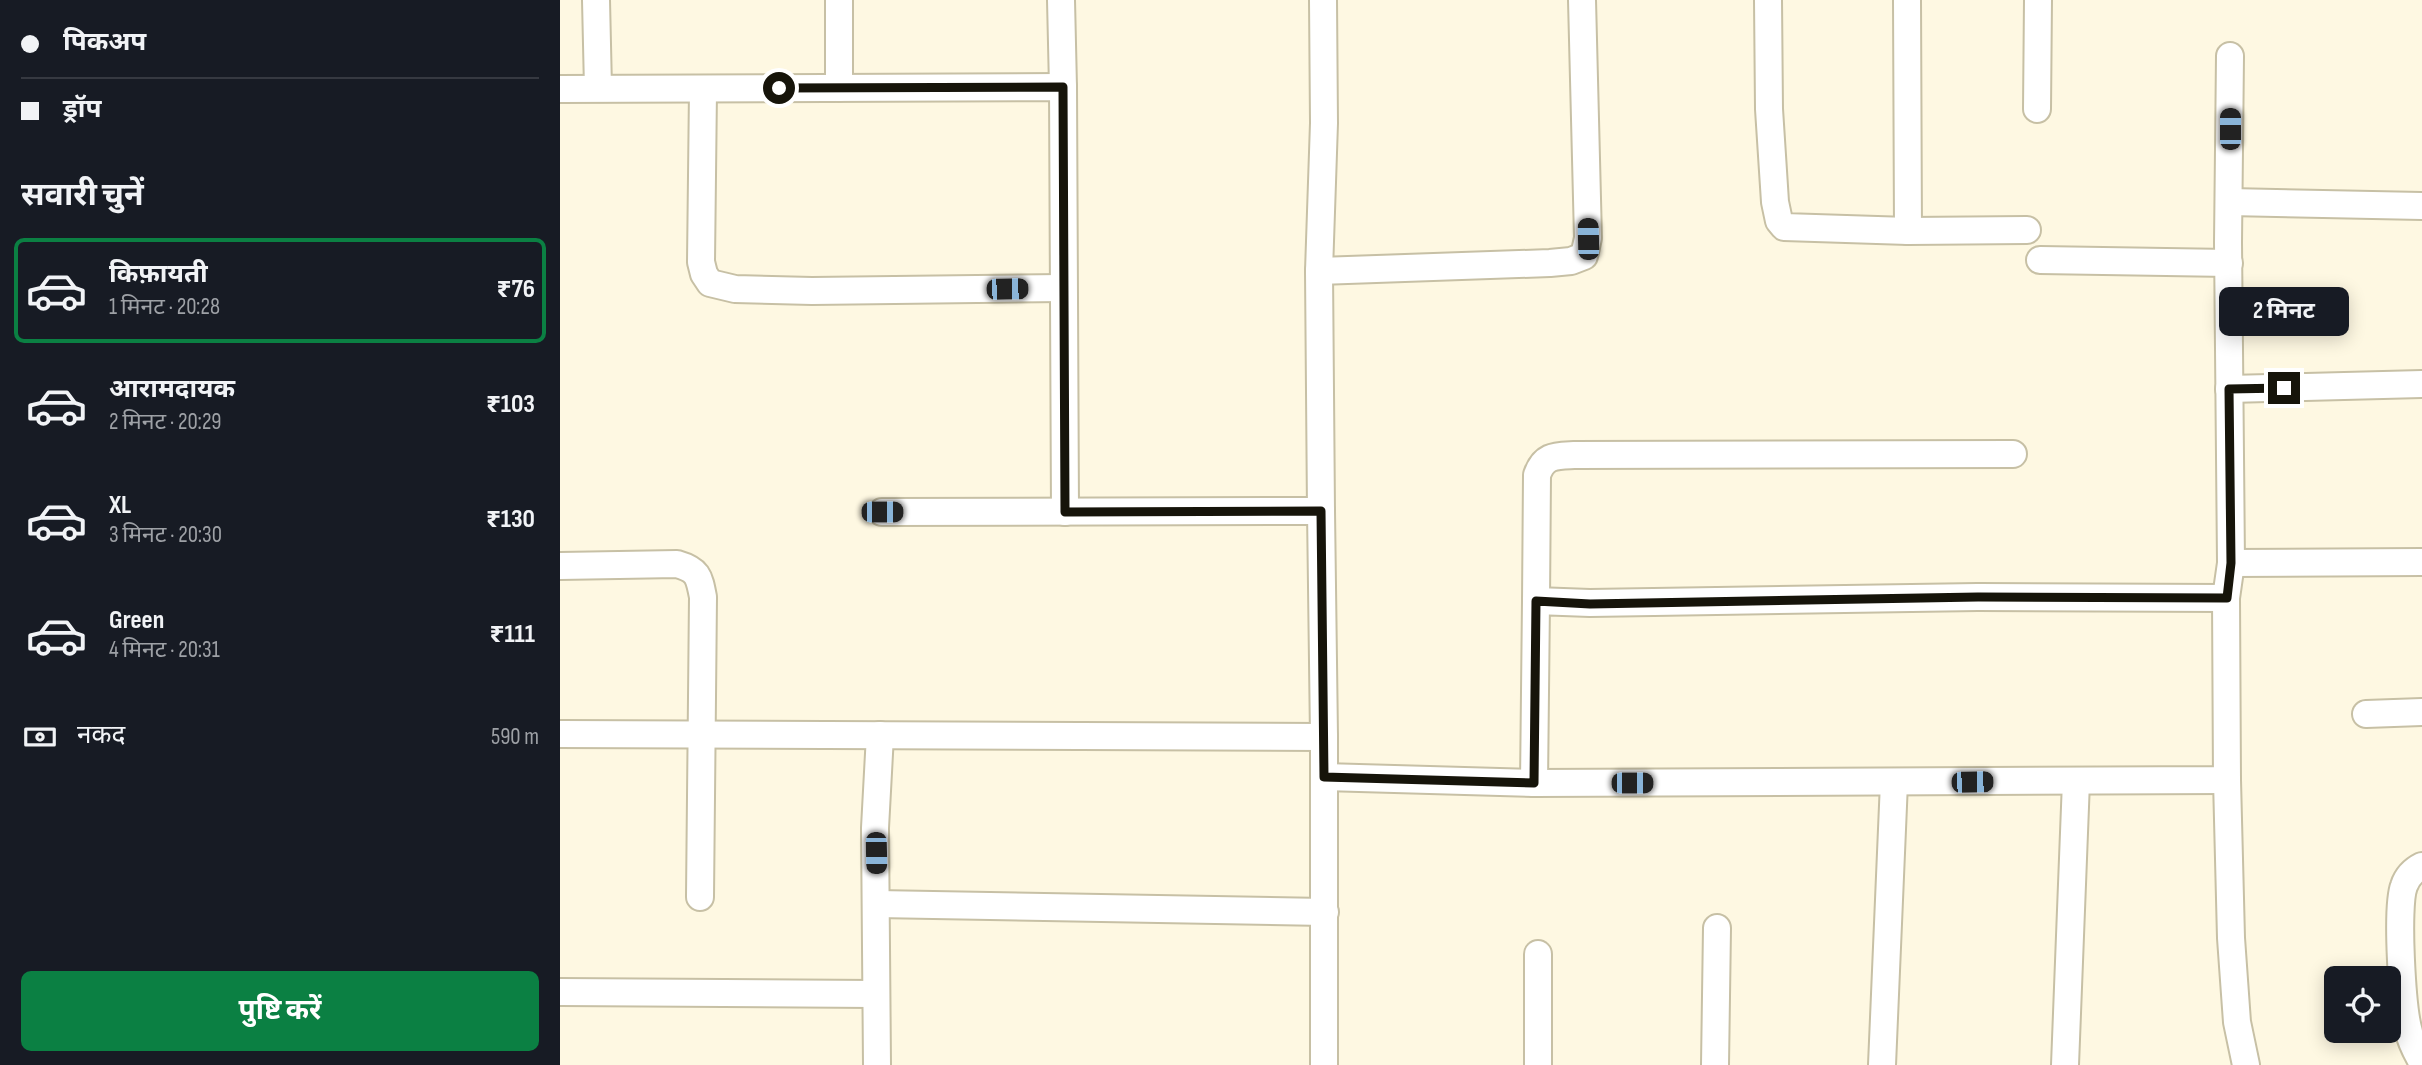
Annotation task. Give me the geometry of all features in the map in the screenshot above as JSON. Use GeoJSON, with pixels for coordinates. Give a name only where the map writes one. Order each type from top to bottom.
{"type":"FeatureCollection","features":[{"type":"Feature","properties":{"kind":"street"},"geometry":{"type":"LineString","coordinates":[[596,0],[598,89]]}},
{"type":"Feature","properties":{"kind":"street"},"geometry":{"type":"LineString","coordinates":[[839,0],[839,88]]}},
{"type":"Feature","properties":{"kind":"street"},"geometry":{"type":"LineString","coordinates":[[1061,0],[1065,512]]}},
{"type":"Feature","properties":{"kind":"street"},"geometry":{"type":"LineString","coordinates":[[1323,0],[1324,123],[1319,271],[1324,1065]]}},
{"type":"Feature","properties":{"kind":"street"},"geometry":{"type":"LineString","coordinates":[[1319,271],[1550,263],[1571,261],[1584,256],[1588,239],[1583,0]]}},
{"type":"Feature","properties":{"kind":"street"},"geometry":{"type":"LineString","coordinates":[[1768,0],[1769,109],[1776,212],[1784,227],[1908,231],[2027,230]]}},
{"type":"Feature","properties":{"kind":"street"},"geometry":{"type":"LineString","coordinates":[[1907,0],[1908,231]]}},
{"type":"Feature","properties":{"kind":"street"},"geometry":{"type":"LineString","coordinates":[[2037,109],[2038,0]]}},
{"type":"Feature","properties":{"kind":"street"},"geometry":{"type":"LineString","coordinates":[[2230,56],[2231,563],[2227,598],[2227,780],[2231,938],[2237,1022],[2246,1065]]}},
{"type":"Feature","properties":{"kind":"street"},"geometry":{"type":"LineString","coordinates":[[560,89],[1063,87]]}},
{"type":"Feature","properties":{"kind":"street"},"geometry":{"type":"LineString","coordinates":[[703,90],[701,262],[710,283],[735,289],[799,291],[1063,288]]}},
{"type":"Feature","properties":{"kind":"street"},"geometry":{"type":"LineString","coordinates":[[2229,202],[2422,206]]}},
{"type":"Feature","properties":{"kind":"street"},"geometry":{"type":"LineString","coordinates":[[2040,260],[2229,263]]}},
{"type":"Feature","properties":{"kind":"street"},"geometry":{"type":"LineString","coordinates":[[2229,389],[2422,384]]}},
{"type":"Feature","properties":{"kind":"street"},"geometry":{"type":"LineString","coordinates":[[1534,783],[1537,475],[1541,464],[1548,458],[1574,455],[2013,453]]}},
{"type":"Feature","properties":{"kind":"street"},"geometry":{"type":"LineString","coordinates":[[882,512],[1321,511]]}},
{"type":"Feature","properties":{"kind":"street"},"geometry":{"type":"LineString","coordinates":[[2231,563],[2422,562]]}},
{"type":"Feature","properties":{"kind":"street"},"geometry":{"type":"LineString","coordinates":[[560,566],[677,564],[690,568],[700,579],[703,597],[700,897]]}},
{"type":"Feature","properties":{"kind":"street"},"geometry":{"type":"LineString","coordinates":[[1536,601],[1590,604],[1978,597],[2227,598]]}},
{"type":"Feature","properties":{"kind":"street"},"geometry":{"type":"LineString","coordinates":[[2366,714],[2422,712]]}},
{"type":"Feature","properties":{"kind":"street"},"geometry":{"type":"LineString","coordinates":[[560,734],[1324,737]]}},
{"type":"Feature","properties":{"kind":"street"},"geometry":{"type":"LineString","coordinates":[[877,1065],[876,828],[880,734]]}},
{"type":"Feature","properties":{"kind":"street"},"geometry":{"type":"LineString","coordinates":[[1324,777],[1534,783],[2227,780]]}},
{"type":"Feature","properties":{"kind":"street"},"geometry":{"type":"LineString","coordinates":[[2065,1065],[2076,781]]}},
{"type":"Feature","properties":{"kind":"street"},"geometry":{"type":"LineString","coordinates":[[1882,1065],[1894,782]]}},
{"type":"Feature","properties":{"kind":"street"},"geometry":{"type":"LineString","coordinates":[[2422,866],[2414,870],[2404,885],[2400,908],[2404,1008],[2409,1034],[2422,1062]]}},
{"type":"Feature","properties":{"kind":"street"},"geometry":{"type":"LineString","coordinates":[[877,904],[1325,912]]}},
{"type":"Feature","properties":{"kind":"street"},"geometry":{"type":"LineString","coordinates":[[1715,1065],[1717,928]]}},
{"type":"Feature","properties":{"kind":"street"},"geometry":{"type":"LineString","coordinates":[[1538,954],[1538,1065]]}},
{"type":"Feature","properties":{"kind":"street"},"geometry":{"type":"LineString","coordinates":[[560,992],[876,994]]}},
{"type":"Feature","properties":{"kind":"route"},"geometry":{"type":"LineString","coordinates":[[779,88],[1063,87],[1065,512],[1321,511],[1324,777],[1534,783],[1536,601],[1590,604],[1978,597],[2227,598],[2231,563],[2229,389],[2284,388]]}}]}
